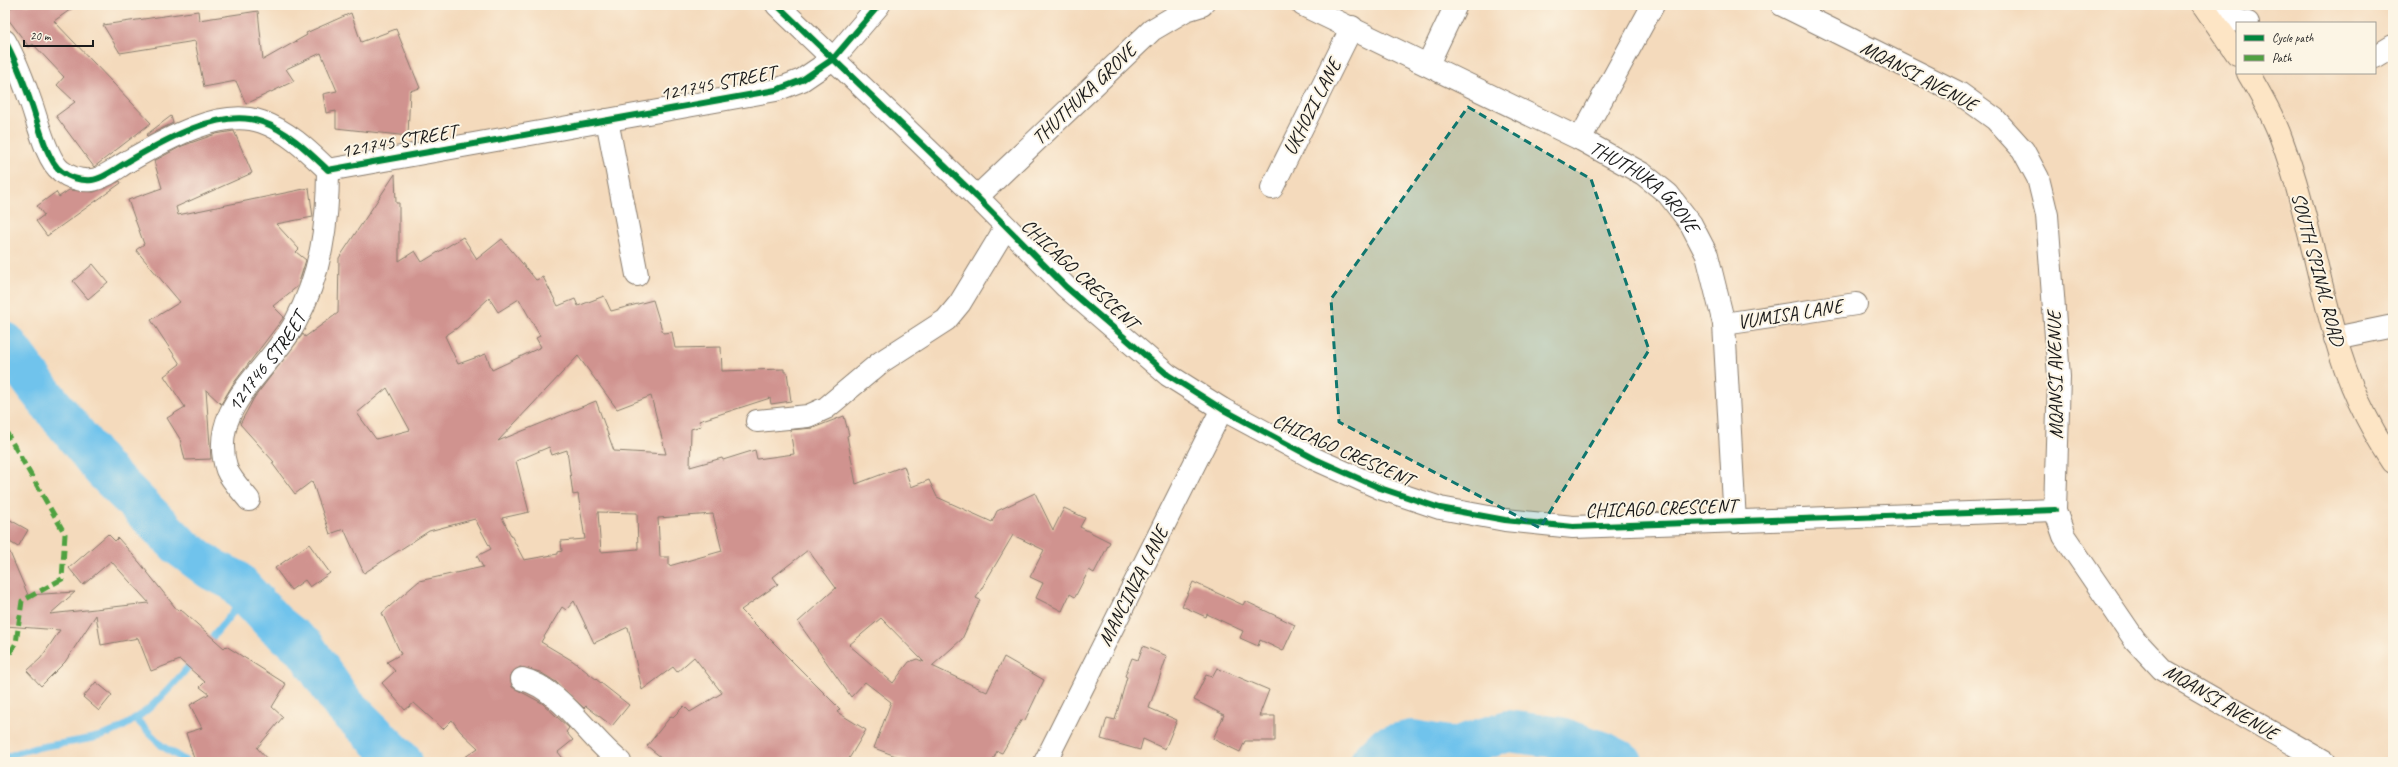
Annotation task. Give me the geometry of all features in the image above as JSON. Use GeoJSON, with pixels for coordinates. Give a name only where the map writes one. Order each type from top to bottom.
{"type":"FeatureCollection","features":[{"type":"Feature","properties":{"kind":"street","name":"CHICAGO CRESCENT"},"geometry":{"type":"LineString","coordinates":[[777,5],[976,197],[1066,287],[1168,375],[1222,409],[1314,459],[1380,488],[1440,508],[1505,520],[1573,527],[2055,510]]}},
{"type":"Feature","properties":{"kind":"street","name":"121745 STREET"},"geometry":{"type":"LineString","coordinates":[[5,41],[30,99],[50,155],[60,171],[74,179],[94,180],[152,147],[206,124],[235,117],[262,122],[284,133],[328,170],[776,90],[802,80],[833,59],[879,5]]}},
{"type":"Feature","properties":{"kind":"street","name":"THUTHUKA GROVE"},"geometry":{"type":"LineString","coordinates":[[976,197],[1152,30],[1186,10],[1202,5]]}},
{"type":"Feature","properties":{"kind":"street","name":"THUTHUKA GROVE"},"geometry":{"type":"LineString","coordinates":[[1304,5],[1580,139],[1643,174],[1668,194],[1692,224],[1707,255],[1724,324],[1735,522]]}},
{"type":"Feature","properties":{"kind":"street"},"geometry":{"type":"LineString","coordinates":[[1428,64],[1456,5]]}},
{"type":"Feature","properties":{"kind":"street"},"geometry":{"type":"LineString","coordinates":[[1580,139],[1653,5]]}},
{"type":"Feature","properties":{"kind":"street","name":"MQANSI AVENUE"},"geometry":{"type":"LineString","coordinates":[[1782,5],[1959,93],[1995,119],[2023,150],[2038,178],[2046,215],[2059,377],[2055,510],[2064,536],[2135,640],[2162,669],[2324,762]]}},
{"type":"Feature","properties":{"kind":"street"},"geometry":{"type":"LineString","coordinates":[[2207,9],[2245,22]]}},
{"type":"Feature","properties":{"kind":"street"},"geometry":{"type":"LineString","coordinates":[[2207,9],[2236,52]]}},
{"type":"Feature","properties":{"kind":"street","name":"UKHOZI LANE"},"geometry":{"type":"LineString","coordinates":[[1272,188],[1352,27]]}},
{"type":"Feature","properties":{"kind":"street"},"geometry":{"type":"LineString","coordinates":[[2376,56],[2393,46]]}},
{"type":"Feature","properties":{"kind":"street","name":"SOUTH SPINAL ROAD"},"geometry":{"type":"LineString","coordinates":[[2249,74],[2265,103],[2281,137],[2301,204],[2335,338],[2351,382],[2381,445],[2393,462]]}},
{"type":"Feature","properties":{"kind":"street"},"geometry":{"type":"LineString","coordinates":[[607,120],[637,275]]}},
{"type":"Feature","properties":{"kind":"street","name":"121746 STREET"},"geometry":{"type":"LineString","coordinates":[[249,500],[228,471],[222,443],[231,408],[248,384],[274,355],[295,323],[310,287],[322,253],[327,219],[328,170]]}},
{"type":"Feature","properties":{"kind":"street"},"geometry":{"type":"LineString","coordinates":[[757,421],[808,416],[826,408],[881,362],[946,320],[960,303],[1006,227]]}},
{"type":"Feature","properties":{"kind":"street","name":"VUMISA LANE"},"geometry":{"type":"LineString","coordinates":[[1724,324],[1856,304]]}},
{"type":"Feature","properties":{"kind":"street"},"geometry":{"type":"LineString","coordinates":[[2335,338],[2393,326]]}},
{"type":"Feature","properties":{"kind":"street","name":"MANCINZA LANE"},"geometry":{"type":"LineString","coordinates":[[1045,762],[1222,409]]}},
{"type":"Feature","properties":{"kind":"street"},"geometry":{"type":"LineString","coordinates":[[522,679],[533,682],[549,693],[620,762]]}},
{"type":"Feature","properties":{"kind":"highlighted area"},"geometry":{"type":"Polygon","coordinates":[[[1468,107],[1591,179],[1649,350],[1540,528],[1339,422],[1331,299],[1468,107]]]}},
{"type":"Feature","properties":{"kind":"building"},"geometry":{"type":"Polygon","coordinates":[[[15,5],[77,5],[54,21],[151,123],[94,167],[56,116],[75,102],[57,85],[64,77],[33,44],[29,47],[5,15],[5,12],[15,5]]]}},
{"type":"Feature","properties":{"kind":"building"},"geometry":{"type":"Polygon","coordinates":[[[198,11],[199,20],[258,11],[263,60],[307,35],[306,33],[351,13],[361,42],[396,29],[420,88],[410,91],[408,136],[336,128],[336,111],[326,113],[323,94],[337,91],[321,53],[286,69],[294,81],[246,104],[236,81],[204,87],[195,41],[120,53],[103,25],[198,11]]]}},
{"type":"Feature","properties":{"kind":"building"},"geometry":{"type":"Polygon","coordinates":[[[171,116],[173,123],[147,136],[146,135],[171,116]]]}},
{"type":"Feature","properties":{"kind":"building"},"geometry":{"type":"Polygon","coordinates":[[[234,131],[252,173],[176,207],[178,215],[309,188],[313,217],[276,224],[299,249],[296,252],[306,260],[298,286],[273,306],[284,317],[233,384],[221,404],[206,390],[211,459],[185,460],[180,439],[167,418],[185,407],[164,376],[180,364],[151,320],[180,302],[136,250],[144,244],[128,200],[162,188],[154,161],[182,146],[216,134],[234,131]]]}},
{"type":"Feature","properties":{"kind":"building"},"geometry":{"type":"Polygon","coordinates":[[[395,174],[396,203],[399,203],[399,261],[415,251],[422,262],[463,237],[477,259],[502,239],[536,280],[543,277],[558,306],[575,299],[578,306],[604,296],[611,311],[653,300],[663,333],[672,332],[675,348],[721,347],[722,371],[784,369],[784,372],[787,372],[791,401],[771,404],[770,398],[699,421],[701,426],[691,429],[690,467],[722,458],[723,460],[755,450],[757,459],[794,454],[790,430],[813,428],[844,416],[849,435],[847,436],[856,484],[904,466],[911,487],[929,480],[937,497],[992,522],[997,511],[1035,493],[1053,530],[1064,508],[1085,518],[1080,527],[1110,542],[1094,573],[1089,570],[1075,597],[1070,594],[1062,611],[1036,598],[1043,583],[1030,577],[1044,550],[1013,535],[976,598],[980,600],[962,639],[932,666],[987,692],[1004,657],[1044,680],[1025,720],[1022,719],[1002,753],[997,751],[992,762],[912,762],[874,748],[891,702],[865,682],[851,697],[798,622],[836,588],[808,550],[773,577],[778,584],[741,610],[840,709],[837,712],[866,730],[847,762],[667,762],[647,746],[671,716],[673,717],[684,706],[690,712],[722,693],[694,657],[677,672],[673,667],[642,690],[628,627],[594,643],[574,601],[566,610],[562,607],[541,642],[573,661],[629,705],[612,726],[586,706],[584,708],[556,682],[540,672],[520,667],[510,675],[512,687],[542,703],[569,728],[566,732],[573,740],[558,752],[566,762],[458,762],[478,748],[460,731],[452,720],[443,729],[414,703],[405,710],[382,683],[395,671],[387,662],[401,654],[382,613],[419,581],[483,567],[477,556],[491,549],[475,519],[429,531],[364,573],[344,529],[330,534],[312,481],[295,494],[272,463],[274,462],[240,424],[254,398],[303,334],[305,337],[338,313],[339,258],[395,174]],[[489,298],[457,328],[445,336],[458,364],[486,354],[492,370],[541,347],[536,338],[540,336],[519,299],[498,312],[489,298]],[[578,356],[498,441],[596,401],[614,451],[666,454],[651,396],[617,409],[578,356]],[[387,388],[357,413],[376,439],[410,430],[387,388]],[[549,447],[516,461],[529,512],[502,518],[524,560],[558,554],[558,552],[562,551],[561,541],[585,539],[578,494],[573,495],[567,450],[552,455],[549,447]],[[598,512],[601,552],[638,549],[637,513],[598,512]],[[713,514],[658,518],[660,557],[669,557],[669,566],[722,551],[713,514]],[[881,618],[849,645],[893,683],[909,662],[917,659],[924,662],[881,618]]]}},
{"type":"Feature","properties":{"kind":"building"},"geometry":{"type":"Polygon","coordinates":[[[120,181],[121,183],[47,236],[36,221],[44,215],[37,206],[56,192],[59,197],[69,190],[94,192],[120,181]]]}},
{"type":"Feature","properties":{"kind":"building"},"geometry":{"type":"Polygon","coordinates":[[[93,264],[108,282],[88,299],[73,281],[93,264]]]}},
{"type":"Feature","properties":{"kind":"building"},"geometry":{"type":"Polygon","coordinates":[[[5,517],[28,530],[18,547],[5,539],[5,517]]]}},
{"type":"Feature","properties":{"kind":"building"},"geometry":{"type":"Polygon","coordinates":[[[108,534],[115,541],[118,538],[178,611],[180,609],[224,648],[226,646],[286,684],[272,707],[283,717],[257,748],[270,762],[195,762],[186,733],[202,728],[190,705],[209,694],[200,687],[205,682],[180,660],[151,671],[138,638],[101,645],[96,615],[65,662],[41,686],[27,671],[41,658],[60,630],[5,626],[5,541],[28,595],[75,592],[50,614],[149,603],[111,561],[83,585],[69,568],[108,534]]]}},
{"type":"Feature","properties":{"kind":"building"},"geometry":{"type":"Polygon","coordinates":[[[309,544],[330,573],[310,587],[305,580],[291,590],[275,568],[309,544]]]}},
{"type":"Feature","properties":{"kind":"building"},"geometry":{"type":"Polygon","coordinates":[[[1193,582],[1243,605],[1245,601],[1295,625],[1283,651],[1260,640],[1258,646],[1240,638],[1243,631],[1207,614],[1206,617],[1182,606],[1193,582]]]}},
{"type":"Feature","properties":{"kind":"building"},"geometry":{"type":"Polygon","coordinates":[[[1143,646],[1167,656],[1149,708],[1177,720],[1165,749],[1143,739],[1140,750],[1101,739],[1107,718],[1115,720],[1127,677],[1125,676],[1132,658],[1138,660],[1143,646]]]}},
{"type":"Feature","properties":{"kind":"building"},"geometry":{"type":"Polygon","coordinates":[[[1217,668],[1269,690],[1259,716],[1275,716],[1275,741],[1245,741],[1240,752],[1213,739],[1224,715],[1194,700],[1206,675],[1212,677],[1217,668]]]}},
{"type":"Feature","properties":{"kind":"building"},"geometry":{"type":"Polygon","coordinates":[[[96,682],[112,695],[99,711],[83,697],[96,682]]]}},
{"type":"Feature","properties":{"kind":"waterway"},"geometry":{"type":"LineString","coordinates":[[5,343],[37,387],[104,470],[180,546],[211,569],[234,580],[275,624],[305,648],[342,703],[402,762]]}},
{"type":"Feature","properties":{"kind":"waterway"},"geometry":{"type":"LineString","coordinates":[[206,645],[248,594]]}},
{"type":"Feature","properties":{"kind":"waterway"},"geometry":{"type":"LineString","coordinates":[[5,758],[16,753],[39,747],[97,737],[125,726],[151,707],[193,661]]}},
{"type":"Feature","properties":{"kind":"waterway"},"geometry":{"type":"LineString","coordinates":[[135,718],[162,746],[187,762]]}},
{"type":"Feature","properties":{"kind":"waterway"},"geometry":{"type":"LineString","coordinates":[[1371,762],[1386,747],[1412,741],[1454,748],[1508,731],[1561,738],[1604,753],[1622,762]]}},
{"type":"Feature","properties":{"kind":"marked path"},"geometry":{"type":"LineString","coordinates":[[5,430],[65,534],[62,579],[22,601],[16,643],[5,662]]}},
{"type":"Feature","properties":{"kind":"cycle path"},"geometry":{"type":"LineString","coordinates":[[777,5],[977,197],[1066,287],[1168,375],[1222,409],[1315,459],[1380,488],[1440,508],[1505,520],[1573,527],[2055,510]]}},
{"type":"Feature","properties":{"kind":"cycle path"},"geometry":{"type":"LineString","coordinates":[[5,41],[22,77],[46,148],[56,166],[68,176],[92,180],[106,175],[174,136],[192,128],[228,119],[246,119],[262,122],[272,126],[298,143],[328,170],[776,90],[802,80],[833,59],[879,5]]}}]}
